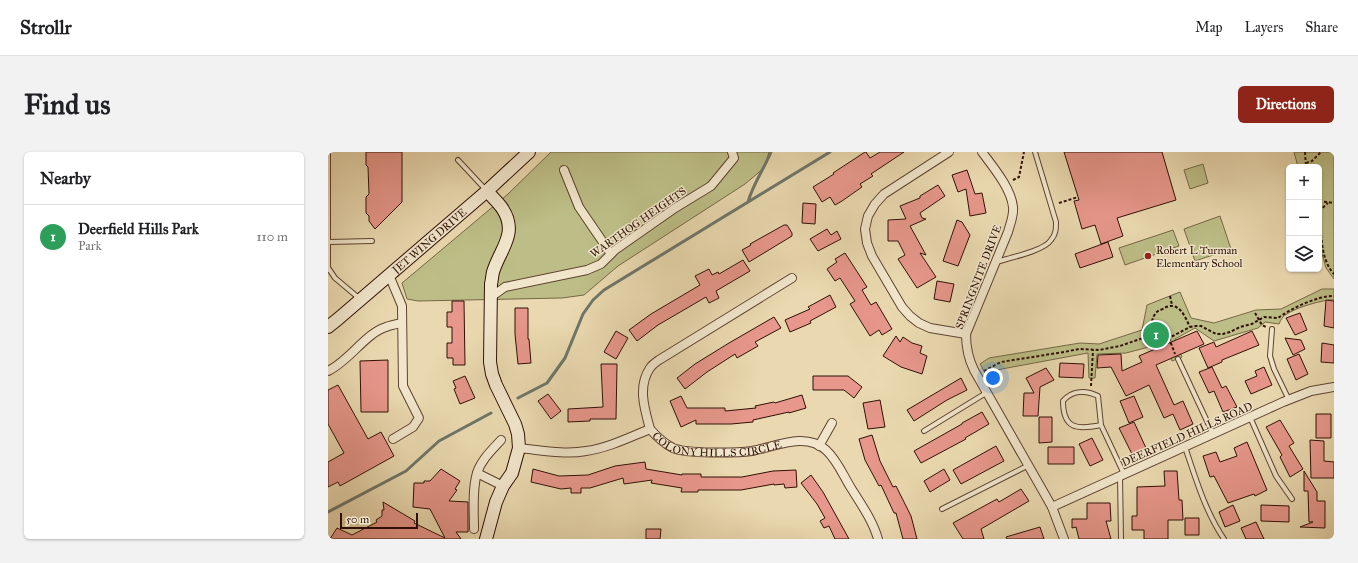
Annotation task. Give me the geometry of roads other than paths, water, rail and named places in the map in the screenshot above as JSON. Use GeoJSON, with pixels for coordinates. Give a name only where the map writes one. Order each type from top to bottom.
{"type":"FeatureCollection","features":[{"type":"Feature","properties":{"kind":"street","name":"JET WING DRIVE"},"geometry":{"type":"LineString","coordinates":[[328,327],[487,191],[529,152]]}},
{"type":"Feature","properties":{"kind":"street","name":"WARTHOG HEIGHTS"},"geometry":{"type":"LineString","coordinates":[[490,297],[504,287],[587,270],[601,264],[611,254],[675,208],[712,186],[734,158],[732,152]]}},
{"type":"Feature","properties":{"kind":"street"},"geometry":{"type":"LineString","coordinates":[[950,152],[884,194],[875,204],[868,216],[865,229],[867,243],[872,256],[902,307],[910,316],[919,323],[930,328],[966,334]]}},
{"type":"Feature","properties":{"kind":"street","name":"SPRINGNITE DRIVE"},"geometry":{"type":"LineString","coordinates":[[982,152],[1007,189],[1012,200],[1013,208],[1008,232],[966,334],[967,353],[986,393],[1052,507],[1064,539]]}},
{"type":"Feature","properties":{"kind":"street"},"geometry":{"type":"LineString","coordinates":[[564,170],[579,207],[611,254]]}},
{"type":"Feature","properties":{"kind":"street"},"geometry":{"type":"LineString","coordinates":[[486,539],[496,502],[503,486],[512,472],[519,448],[518,434],[515,424],[496,385],[490,362],[490,297],[493,272],[507,242],[509,231],[508,221],[502,208],[487,191]]}},
{"type":"Feature","properties":{"kind":"street"},"geometry":{"type":"LineString","coordinates":[[389,275],[402,306],[403,386],[419,418],[413,427],[393,439]]}},
{"type":"Feature","properties":{"kind":"street"},"geometry":{"type":"LineString","coordinates":[[650,429],[643,404],[645,381],[650,368],[659,360],[792,278]]}},
{"type":"Feature","properties":{"kind":"street"},"geometry":{"type":"LineString","coordinates":[[328,371],[336,367],[376,332],[385,327],[402,323]]}},
{"type":"Feature","properties":{"kind":"street","name":"DEERFIELD HILLS ROAD"},"geometry":{"type":"LineString","coordinates":[[1052,507],[1289,400],[1311,391],[1334,387]]}},
{"type":"Feature","properties":{"kind":"street"},"geometry":{"type":"LineString","coordinates":[[819,446],[832,423]]}},
{"type":"Feature","properties":{"kind":"street","name":"COLONY HILLS CIRCLE"},"geometry":{"type":"LineString","coordinates":[[519,448],[586,452],[650,429],[660,441],[674,449],[688,451],[739,453],[754,451],[787,442],[799,441],[813,443],[825,449],[834,460],[871,522],[878,539]]}},
{"type":"Feature","properties":{"kind":"street"},"geometry":{"type":"LineString","coordinates":[[474,529],[475,485],[477,472],[482,463],[501,440]]}},
{"type":"Feature","properties":{"kind":"street"},"geometry":{"type":"LineString","coordinates":[[477,472],[503,486]]}},
{"type":"Feature","properties":{"kind":"lane"},"geometry":{"type":"LineString","coordinates":[[328,152],[328,270],[335,278],[361,300]]}},
{"type":"Feature","properties":{"kind":"lane"},"geometry":{"type":"LineString","coordinates":[[995,262],[1042,248],[1050,242],[1056,233],[1056,222],[1035,152]]}},
{"type":"Feature","properties":{"kind":"lane"},"geometry":{"type":"LineString","coordinates":[[458,160],[487,191]]}},
{"type":"Feature","properties":{"kind":"lane"},"geometry":{"type":"LineString","coordinates":[[328,242],[372,241]]}},
{"type":"Feature","properties":{"kind":"lane"},"geometry":{"type":"LineString","coordinates":[[1272,329],[1270,356],[1274,370],[1289,400]]}},
{"type":"Feature","properties":{"kind":"lane"},"geometry":{"type":"LineString","coordinates":[[1178,359],[1213,434]]}},
{"type":"Feature","properties":{"kind":"lane"},"geometry":{"type":"LineString","coordinates":[[1101,425],[1092,427],[1072,426],[1065,419],[1063,412],[1063,401],[1066,397],[1077,392],[1090,392],[1098,396],[1101,425],[1122,475],[1121,539]]}},
{"type":"Feature","properties":{"kind":"lane"},"geometry":{"type":"LineString","coordinates":[[924,431],[986,393]]}},
{"type":"Feature","properties":{"kind":"lane"},"geometry":{"type":"LineString","coordinates":[[1250,417],[1276,476],[1292,499]]}},
{"type":"Feature","properties":{"kind":"lane"},"geometry":{"type":"LineString","coordinates":[[1185,447],[1200,492],[1215,525],[1224,539]]}},
{"type":"Feature","properties":{"kind":"lane"},"geometry":{"type":"LineString","coordinates":[[942,509],[1028,465]]}},
{"type":"Feature","properties":{"kind":"waterway"},"geometry":{"type":"LineString","coordinates":[[748,202],[771,152]]}},
{"type":"Feature","properties":{"kind":"waterway"},"geometry":{"type":"LineString","coordinates":[[518,398],[547,383],[565,358],[583,314],[593,300],[604,290],[830,152]]}},
{"type":"Feature","properties":{"kind":"waterway"},"geometry":{"type":"LineString","coordinates":[[328,512],[406,471],[439,441],[491,413]]}},
{"type":"Feature","properties":{"kind":"place","name":"Robert L Turman Elementary School"},"geometry":{"type":"Point","coordinates":[1148,256]}},
{"type":"Feature","properties":{"kind":"place","name":"Deerfield Hills Park"},"geometry":{"type":"Point","coordinates":[1156,335]}}]}
